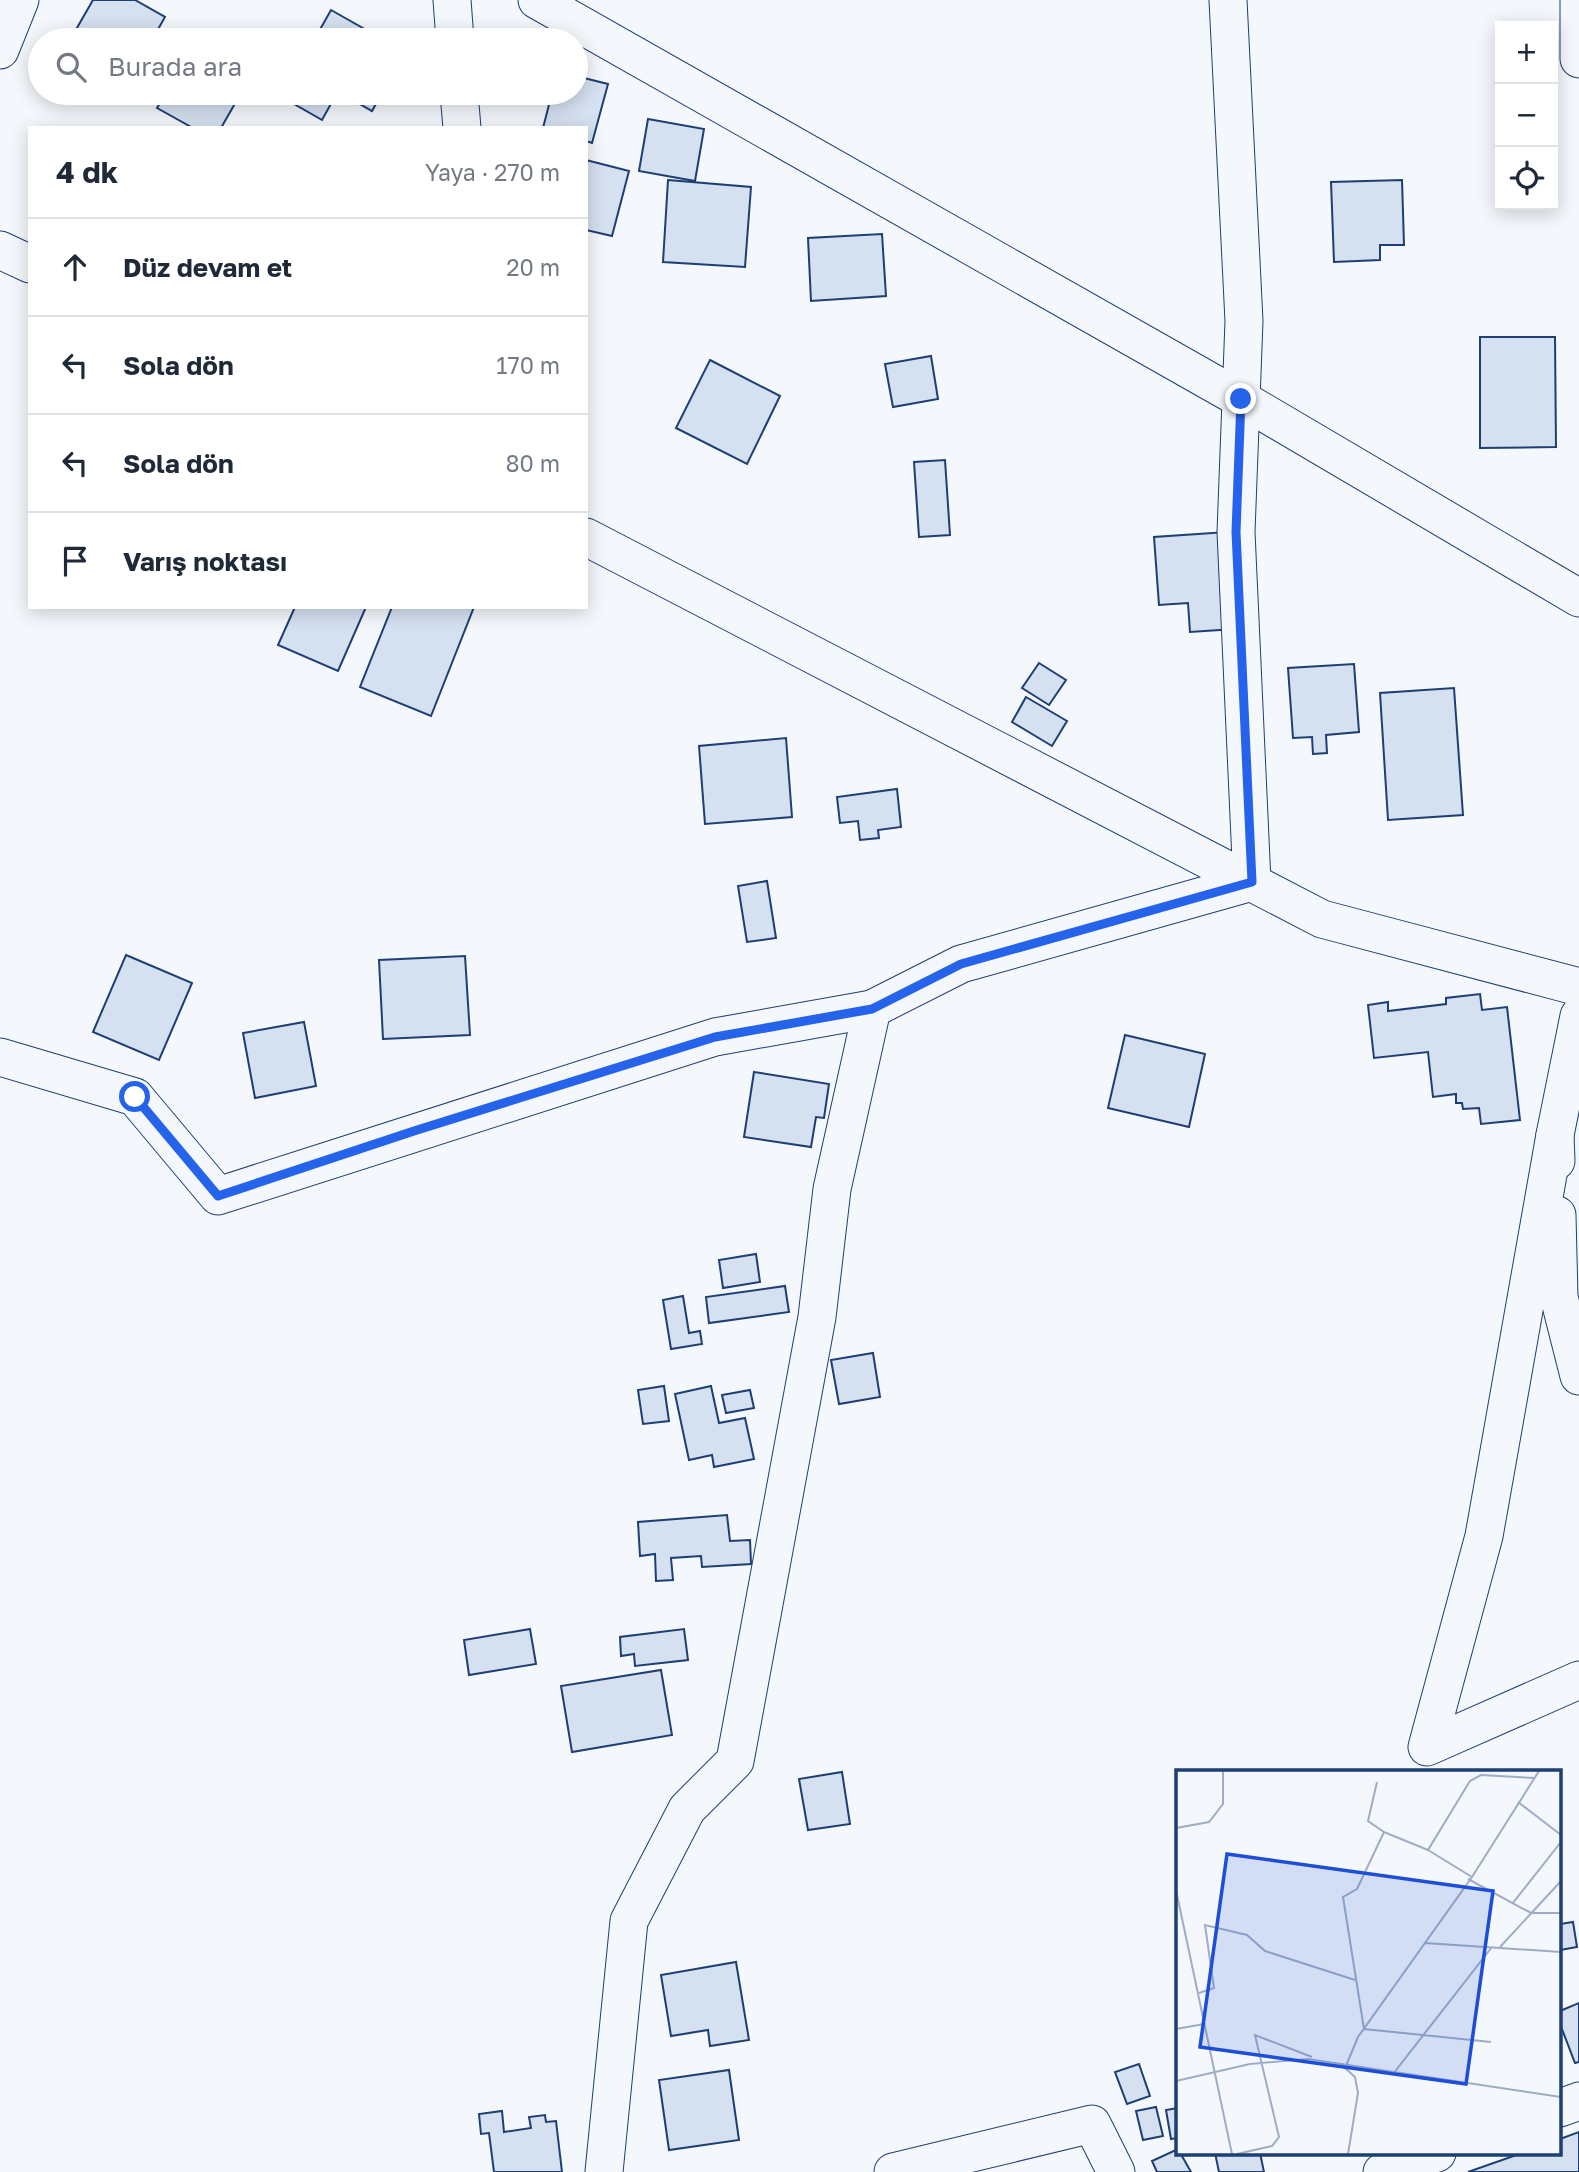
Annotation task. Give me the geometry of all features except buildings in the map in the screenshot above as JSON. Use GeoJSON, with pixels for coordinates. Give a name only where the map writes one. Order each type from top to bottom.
{"type":"FeatureCollection","features":[{"type":"Feature","properties":{"kind":"street"},"geometry":{"type":"LineString","coordinates":[[0,50],[20,0]]}},
{"type":"Feature","properties":{"kind":"street"},"geometry":{"type":"LineString","coordinates":[[452,0],[454,28]]}},
{"type":"Feature","properties":{"kind":"street"},"geometry":{"type":"LineString","coordinates":[[537,0],[586,28]]}},
{"type":"Feature","properties":{"kind":"street"},"geometry":{"type":"LineString","coordinates":[[1228,0],[1244,321],[1236,532],[1252,882]]}},
{"type":"Feature","properties":{"kind":"street"},"geometry":{"type":"LineString","coordinates":[[1579,0],[1579,59]]}},
{"type":"Feature","properties":{"kind":"street"},"geometry":{"type":"LineString","coordinates":[[588,29],[1241,399],[1579,598]]}},
{"type":"Feature","properties":{"kind":"street"},"geometry":{"type":"LineString","coordinates":[[460,105],[462,126]]}},
{"type":"Feature","properties":{"kind":"street"},"geometry":{"type":"LineString","coordinates":[[0,250],[28,263]]}},
{"type":"Feature","properties":{"kind":"street"},"geometry":{"type":"LineString","coordinates":[[588,538],[1322,919],[1579,987]]}},
{"type":"Feature","properties":{"kind":"street"},"geometry":{"type":"LineString","coordinates":[[0,1058],[135,1097],[218,1196],[414,1131],[715,1037],[872,1009],[961,964],[1252,882]]}},
{"type":"Feature","properties":{"kind":"street"},"geometry":{"type":"LineString","coordinates":[[604,2172],[629,1922],[687,1809],[735,1760],[817,1317],[832,1189],[872,1009]]}},
{"type":"Feature","properties":{"kind":"street"},"geometry":{"type":"LineString","coordinates":[[1579,1017],[1555,1135],[1483,1536],[1427,1747],[1579,1680]]}},
{"type":"Feature","properties":{"kind":"street"},"geometry":{"type":"LineString","coordinates":[[1555,1135],[1559,1297],[1579,1376]]}},
{"type":"Feature","properties":{"kind":"street"},"geometry":{"type":"LineString","coordinates":[[1562,2107],[1579,2101]]}},
{"type":"Feature","properties":{"kind":"street"},"geometry":{"type":"LineString","coordinates":[[893,2172],[1092,2124],[1116,2172]]}},
{"type":"Feature","properties":{"kind":"street"},"geometry":{"type":"LineString","coordinates":[[1389,2171],[1434,2154]]}},
{"type":"Feature","properties":{"kind":"route"},"geometry":{"type":"LineString","coordinates":[[135,1097],[218,1196],[414,1131],[715,1037],[872,1009],[961,964],[1252,882],[1236,532],[1241,399]]}}]}
